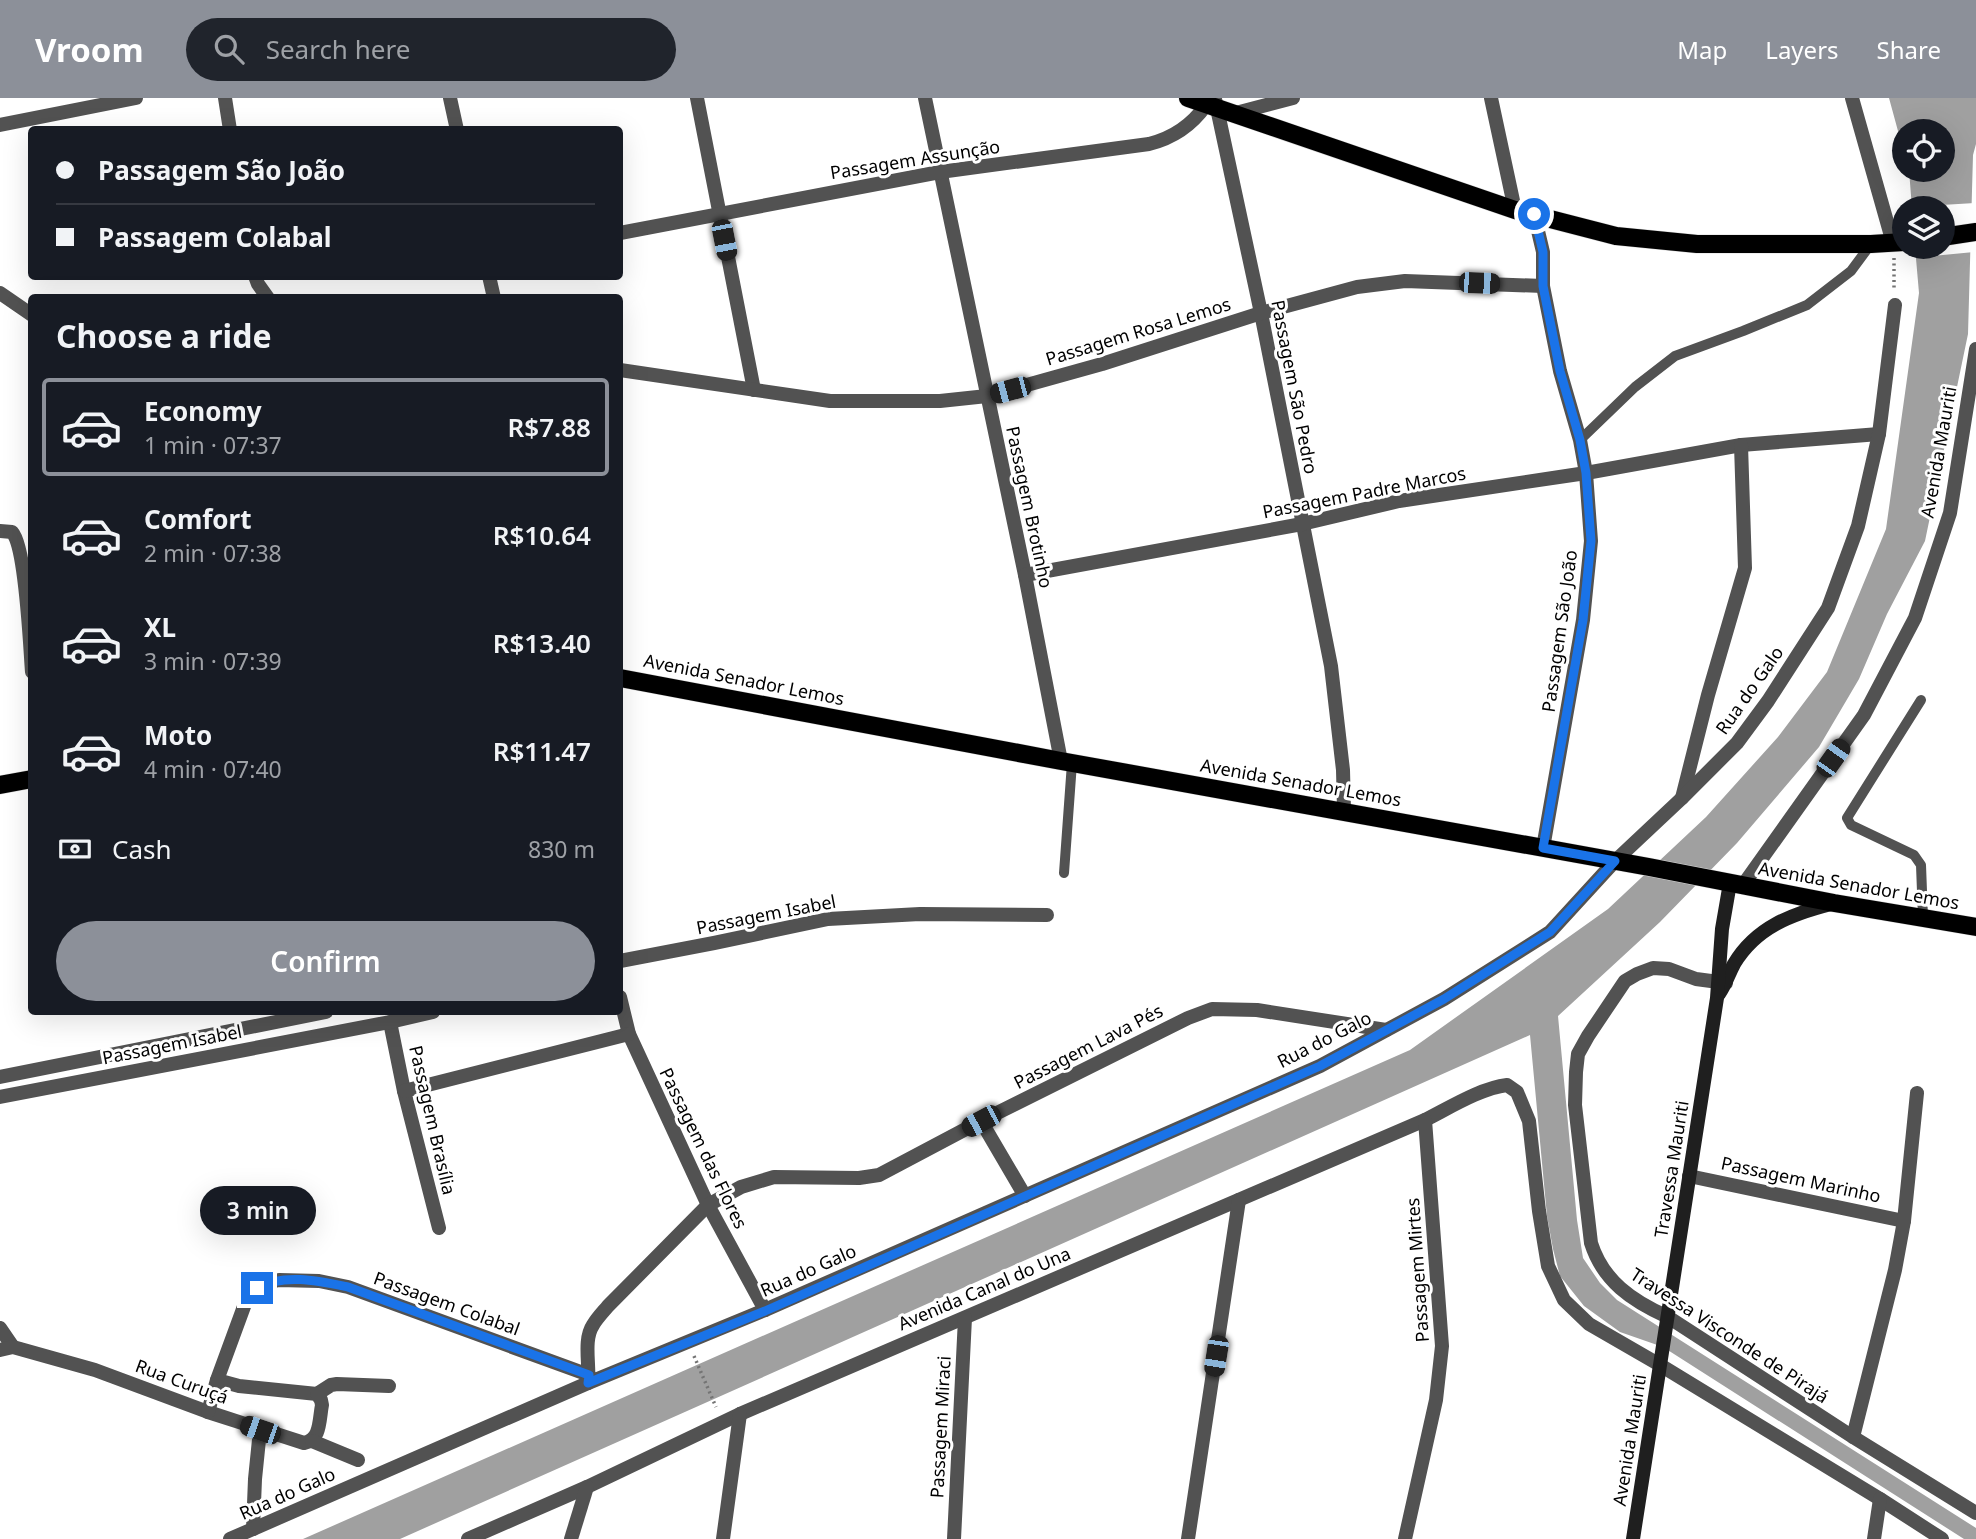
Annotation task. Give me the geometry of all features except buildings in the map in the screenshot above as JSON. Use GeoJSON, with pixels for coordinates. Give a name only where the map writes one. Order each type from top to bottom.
{"type":"FeatureCollection","features":[{"type":"Feature","properties":{"kind":"main road"},"geometry":{"type":"LineString","coordinates":[[1188,98],[1515,209],[1616,236],[1683,243],[1892,242]]}},
{"type":"Feature","properties":{"kind":"main road"},"geometry":{"type":"LineString","coordinates":[[1955,235],[1976,232]]}},
{"type":"Feature","properties":{"kind":"main road","name":"Avenida Senador Lemos"},"geometry":{"type":"LineString","coordinates":[[623,679],[1976,927]]}},
{"type":"Feature","properties":{"kind":"main road"},"geometry":{"type":"LineString","coordinates":[[0,785],[28,780]]}},
{"type":"Feature","properties":{"kind":"main road","name":"Travessa Mauriti"},"geometry":{"type":"LineString","coordinates":[[1722,983],[1722,929],[1730,883]]}},
{"type":"Feature","properties":{"kind":"main road","name":"Travessa Mauriti"},"geometry":{"type":"LineString","coordinates":[[1663,1347],[1717,998],[1722,983],[1747,946],[1761,932],[1801,912],[1834,903]]}},
{"type":"Feature","properties":{"kind":"main road","name":"Avenida Mauriti"},"geometry":{"type":"LineString","coordinates":[[1633,1539],[1663,1347]]}},
{"type":"Feature","properties":{"kind":"street"},"geometry":{"type":"LineString","coordinates":[[0,125],[136,98]]}},
{"type":"Feature","properties":{"kind":"street"},"geometry":{"type":"LineString","coordinates":[[225,98],[229,126]]}},
{"type":"Feature","properties":{"kind":"street"},"geometry":{"type":"LineString","coordinates":[[450,98],[456,126]]}},
{"type":"Feature","properties":{"kind":"street"},"geometry":{"type":"LineString","coordinates":[[697,98],[754,390]]}},
{"type":"Feature","properties":{"kind":"street","name":"Passagem Brotinho"},"geometry":{"type":"LineString","coordinates":[[925,98],[1067,762]]}},
{"type":"Feature","properties":{"kind":"street"},"geometry":{"type":"LineString","coordinates":[[1217,106],[1293,98]]}},
{"type":"Feature","properties":{"kind":"street"},"geometry":{"type":"LineString","coordinates":[[1491,98],[1515,209]]}},
{"type":"Feature","properties":{"kind":"street"},"geometry":{"type":"LineString","coordinates":[[1852,98],[1892,221]]}},
{"type":"Feature","properties":{"kind":"street","name":"Passagem Assunção"},"geometry":{"type":"LineString","coordinates":[[623,232],[940,172],[1149,144],[1182,130],[1217,106]]}},
{"type":"Feature","properties":{"kind":"street","name":"Passagem São Pedro"},"geometry":{"type":"LineString","coordinates":[[1217,106],[1331,666],[1342,757],[1344,810]]}},
{"type":"Feature","properties":{"kind":"street","name":"Passagem São João"},"geometry":{"type":"LineString","coordinates":[[1534,214],[1543,252],[1543,286],[1560,371],[1580,440],[1586,473],[1591,541],[1583,620],[1543,848]]}},
{"type":"Feature","properties":{"kind":"street","name":"Passagem Rosa Lemos"},"geometry":{"type":"LineString","coordinates":[[623,370],[830,401],[940,401],[987,396],[1101,364],[1261,313],[1357,287],[1405,281],[1543,286]]}},
{"type":"Feature","properties":{"kind":"street"},"geometry":{"type":"LineString","coordinates":[[0,293],[28,311]]}},
{"type":"Feature","properties":{"kind":"street","name":"Rua do Galo"},"geometry":{"type":"LineString","coordinates":[[230,1539],[589,1379],[765,1311],[1320,1066],[1444,999],[1550,932],[1615,861],[1737,743],[1769,701],[1828,608],[1858,526],[1879,434],[1895,305]]}},
{"type":"Feature","properties":{"kind":"street","name":"Avenida Mauriti"},"geometry":{"type":"LineString","coordinates":[[1730,883],[1864,715],[1914,618],[1950,513],[1976,349]]}},
{"type":"Feature","properties":{"kind":"street","name":"Passagem Padre Marcos"},"geometry":{"type":"LineString","coordinates":[[1025,575],[1302,524],[1399,501],[1586,473],[1741,445],[1879,434]]}},
{"type":"Feature","properties":{"kind":"street"},"geometry":{"type":"LineString","coordinates":[[1681,799],[1745,568],[1741,445]]}},
{"type":"Feature","properties":{"kind":"street"},"geometry":{"type":"LineString","coordinates":[[0,531],[12,532],[17,537],[28,590]]}},
{"type":"Feature","properties":{"kind":"street","name":"Passagem Isabel"},"geometry":{"type":"LineString","coordinates":[[623,960],[828,919],[920,914],[1047,915]]}},
{"type":"Feature","properties":{"kind":"street","name":"Travessa Visconde de Pirajá"},"geometry":{"type":"LineString","coordinates":[[1722,983],[1696,979],[1669,969],[1653,968],[1625,981],[1578,1054],[1575,1105],[1591,1243],[1596,1258],[1615,1285],[1651,1310],[1976,1513]]}},
{"type":"Feature","properties":{"kind":"street","name":"Passagem das Flores"},"geometry":{"type":"LineString","coordinates":[[623,1009],[629,1034],[708,1205],[765,1311]]}},
{"type":"Feature","properties":{"kind":"street","name":"Passagem Lava Pés"},"geometry":{"type":"LineString","coordinates":[[589,1379],[589,1334],[608,1306],[708,1205],[741,1188],[774,1177],[859,1178],[879,1175],[981,1121],[1188,1018],[1212,1009],[1257,1010],[1386,1030]]}},
{"type":"Feature","properties":{"kind":"street","name":"Passagem Isabel"},"geometry":{"type":"LineString","coordinates":[[0,1077],[311,1015]]}},
{"type":"Feature","properties":{"kind":"street","name":"Passagem Isabel"},"geometry":{"type":"LineString","coordinates":[[0,1097],[420,1015]]}},
{"type":"Feature","properties":{"kind":"street","name":"Passagem Brasília"},"geometry":{"type":"LineString","coordinates":[[390,1022],[404,1091],[439,1228]]}},
{"type":"Feature","properties":{"kind":"street"},"geometry":{"type":"LineString","coordinates":[[404,1091],[629,1034]]}},
{"type":"Feature","properties":{"kind":"street","name":"Avenida Canal do Una"},"geometry":{"type":"LineString","coordinates":[[468,1539],[587,1487],[740,1414],[1425,1120],[1497,1086],[1507,1085],[1517,1092],[1529,1121],[1548,1266],[1564,1300],[1589,1324],[1660,1364]]}},
{"type":"Feature","properties":{"kind":"street","name":"Passagem Marinho"},"geometry":{"type":"LineString","coordinates":[[1853,1437],[1895,1270],[1904,1220],[1917,1093]]}},
{"type":"Feature","properties":{"kind":"street","name":"Passagem Mirtes"},"geometry":{"type":"LineString","coordinates":[[1405,1539],[1436,1400],[1442,1346],[1425,1120]]}},
{"type":"Feature","properties":{"kind":"street"},"geometry":{"type":"LineString","coordinates":[[981,1121],[1026,1196]]}},
{"type":"Feature","properties":{"kind":"street","name":"Passagem Marinho"},"geometry":{"type":"LineString","coordinates":[[1689,1176],[1904,1220]]}},
{"type":"Feature","properties":{"kind":"street"},"geometry":{"type":"LineString","coordinates":[[1188,1539],[1239,1200]]}},
{"type":"Feature","properties":{"kind":"street","name":"Passagem Colabal"},"geometry":{"type":"LineString","coordinates":[[208,1412],[246,1301],[257,1288],[279,1280],[319,1281],[348,1287],[589,1379]]}},
{"type":"Feature","properties":{"kind":"street","name":"Passagem Miraci"},"geometry":{"type":"LineString","coordinates":[[954,1539],[965,1318]]}},
{"type":"Feature","properties":{"kind":"street","name":"Rua Curuçá"},"geometry":{"type":"LineString","coordinates":[[0,1328],[6,1349],[95,1370],[260,1430],[304,1443],[312,1441],[358,1460]]}},
{"type":"Feature","properties":{"kind":"street"},"geometry":{"type":"LineString","coordinates":[[1660,1364],[1942,1539]]}},
{"type":"Feature","properties":{"kind":"street","name":"Rua Curuçá"},"geometry":{"type":"LineString","coordinates":[[217,1380],[239,1386],[317,1394]]}},
{"type":"Feature","properties":{"kind":"street"},"geometry":{"type":"LineString","coordinates":[[312,1441],[317,1435],[322,1405],[317,1394],[337,1384],[389,1387]]}},
{"type":"Feature","properties":{"kind":"street"},"geometry":{"type":"LineString","coordinates":[[723,1539],[740,1414]]}},
{"type":"Feature","properties":{"kind":"street"},"geometry":{"type":"LineString","coordinates":[[253,1529],[260,1430]]}},
{"type":"Feature","properties":{"kind":"street"},"geometry":{"type":"LineString","coordinates":[[570,1539],[587,1487]]}},
{"type":"Feature","properties":{"kind":"street"},"geometry":{"type":"LineString","coordinates":[[1874,1539],[1880,1499]]}},
{"type":"Feature","properties":{"kind":"lane"},"geometry":{"type":"LineString","coordinates":[[1580,440],[1635,387],[1675,356],[1807,304],[1851,271],[1871,244]]}},
{"type":"Feature","properties":{"kind":"lane"},"geometry":{"type":"LineString","coordinates":[[1921,700],[1847,818],[1851,825],[1914,855],[1919,860],[1923,918]]}},
{"type":"Feature","properties":{"kind":"lane"},"geometry":{"type":"LineString","coordinates":[[1065,873],[1067,762]]}},
{"type":"Feature","properties":{"kind":"path"},"geometry":{"type":"LineString","coordinates":[[1895,305],[1898,259]]}},
{"type":"Feature","properties":{"kind":"path"},"geometry":{"type":"LineString","coordinates":[[688,1342],[722,1422]]}},
{"type":"Feature","properties":{"kind":"shaded area"},"geometry":{"type":"Polygon","coordinates":[[[1889,98],[1976,98],[1968,334],[1925,541],[1887,614],[1859,679],[1819,747],[1737,843],[1660,922],[1558,1016],[1577,1220],[1583,1258],[1600,1283],[1617,1300],[1976,1528],[1976,1539],[1964,1539],[1663,1347],[1620,1332],[1584,1306],[1560,1276],[1553,1249],[1547,1216],[1530,1035],[400,1539],[303,1539],[1410,1050],[1608,909],[1706,817],[1778,737],[1827,672],[1886,529],[1919,293],[1916,259],[1955,259],[1955,196],[1911,196],[1910,182],[1955,182],[1955,119],[1895,119],[1889,98]]]}},
{"type":"Feature","properties":{"kind":"pier"},"geometry":{"type":"Polygon","coordinates":[[[1975,203],[1974,252],[1955,254],[1955,204],[1975,203]]]}},
{"type":"Feature","properties":{"kind":"route"},"geometry":{"type":"LineString","coordinates":[[257,1288],[279,1280],[319,1281],[348,1287],[589,1375],[588,1383],[765,1311],[1320,1066],[1444,999],[1550,932],[1615,861],[1543,848],[1583,620],[1591,541],[1586,473],[1580,440],[1560,371],[1543,286],[1543,252],[1534,214]]}}]}
